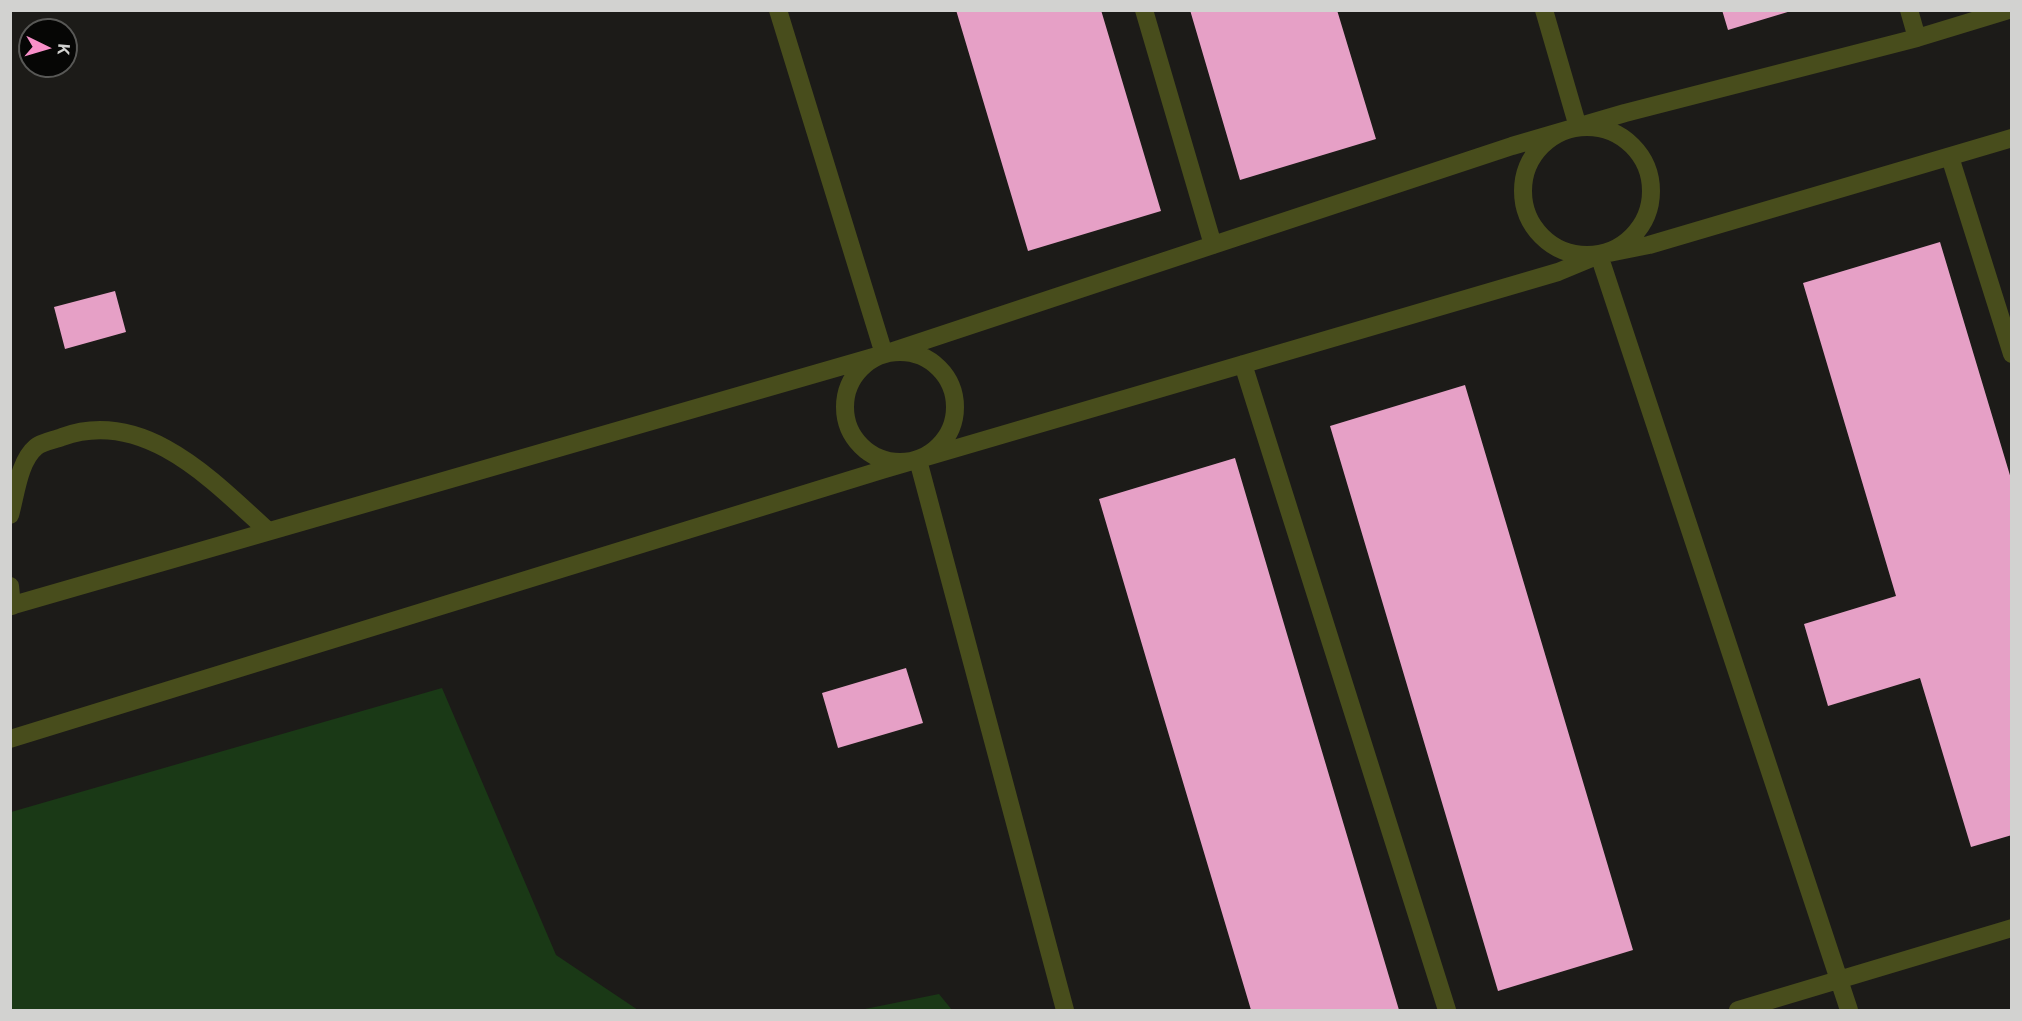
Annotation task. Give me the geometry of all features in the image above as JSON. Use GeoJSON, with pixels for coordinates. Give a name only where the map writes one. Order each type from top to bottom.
{"type":"FeatureCollection","features":[{"type":"Feature","properties":{"kind":"street"},"geometry":{"type":"LineString","coordinates":[[778,10],[884,354]]}},
{"type":"Feature","properties":{"kind":"street"},"geometry":{"type":"LineString","coordinates":[[1144,10],[1213,245]]}},
{"type":"Feature","properties":{"kind":"street"},"geometry":{"type":"LineString","coordinates":[[1544,10],[1578,127]]}},
{"type":"Feature","properties":{"kind":"street"},"geometry":{"type":"LineString","coordinates":[[1909,10],[1917,38]]}},
{"type":"Feature","properties":{"kind":"street"},"geometry":{"type":"LineString","coordinates":[[10,586],[11,606],[267,530],[884,354],[1512,146],[1917,38],[2009,10]]}},
{"type":"Feature","properties":{"kind":"street"},"geometry":{"type":"LineString","coordinates":[[10,739],[918,460],[1558,272],[1599,255],[1618,248],[1633,236],[1645,219],[1651,201],[1650,180],[1644,162],[1633,145],[1617,134],[1598,127],[1578,127],[1559,133],[1536,153],[1524,181],[1524,201],[1530,220],[1542,237],[1559,249],[1599,255],[1649,245],[2012,138]]}},
{"type":"Feature","properties":{"kind":"street"},"geometry":{"type":"LineString","coordinates":[[1950,157],[2012,354]]}},
{"type":"Feature","properties":{"kind":"street"},"geometry":{"type":"LineString","coordinates":[[1599,255],[1849,1011]]}},
{"type":"Feature","properties":{"kind":"street"},"geometry":{"type":"LineString","coordinates":[[902,351],[918,354],[933,362],[946,375],[954,390],[956,408],[953,425],[945,440],[933,453],[918,460],[900,463],[883,460],[867,452],[855,440],[847,424],[845,406],[848,389],[856,374],[868,362],[884,354],[902,351]]}},
{"type":"Feature","properties":{"kind":"street"},"geometry":{"type":"LineString","coordinates":[[1243,364],[1447,1011]]}},
{"type":"Feature","properties":{"kind":"street"},"geometry":{"type":"LineString","coordinates":[[10,515],[24,464],[37,446],[76,432],[108,432],[138,435],[193,463],[267,530]]}},
{"type":"Feature","properties":{"kind":"street"},"geometry":{"type":"LineString","coordinates":[[918,460],[1065,1011]]}},
{"type":"Feature","properties":{"kind":"street"},"geometry":{"type":"LineString","coordinates":[[1738,1011],[2012,928]]}},
{"type":"Feature","properties":{"kind":"green space"},"geometry":{"type":"Polygon","coordinates":[[[442,688],[556,955],[638,1010],[11,1010],[11,812],[442,688]]]}},
{"type":"Feature","properties":{"kind":"green space"},"geometry":{"type":"Polygon","coordinates":[[[939,994],[952,1010],[860,1010],[939,994]]]}},
{"type":"Feature","properties":{"kind":"building"},"geometry":{"type":"Polygon","coordinates":[[[956,10],[1101,10],[1161,211],[1028,251],[956,10]]]}},
{"type":"Feature","properties":{"kind":"building"},"geometry":{"type":"Polygon","coordinates":[[[1190,10],[1337,10],[1376,139],[1240,180],[1190,10]]]}},
{"type":"Feature","properties":{"kind":"building"},"geometry":{"type":"Polygon","coordinates":[[[1722,10],[1791,10],[1791,11],[1728,30],[1722,10]]]}},
{"type":"Feature","properties":{"kind":"building"},"geometry":{"type":"Polygon","coordinates":[[[1940,242],[2012,482],[2012,835],[1971,847],[1920,678],[1828,706],[1804,624],[1896,596],[1803,283],[1940,242]]]}},
{"type":"Feature","properties":{"kind":"building"},"geometry":{"type":"Polygon","coordinates":[[[115,291],[126,332],[65,349],[54,307],[115,291]]]}},
{"type":"Feature","properties":{"kind":"building"},"geometry":{"type":"Polygon","coordinates":[[[1465,385],[1633,950],[1498,991],[1330,426],[1465,385]]]}},
{"type":"Feature","properties":{"kind":"building"},"geometry":{"type":"Polygon","coordinates":[[[1235,458],[1399,1010],[1251,1010],[1151,675],[1099,499],[1235,458]]]}},
{"type":"Feature","properties":{"kind":"building"},"geometry":{"type":"Polygon","coordinates":[[[906,668],[923,723],[838,748],[822,693],[906,668]]]}}]}
